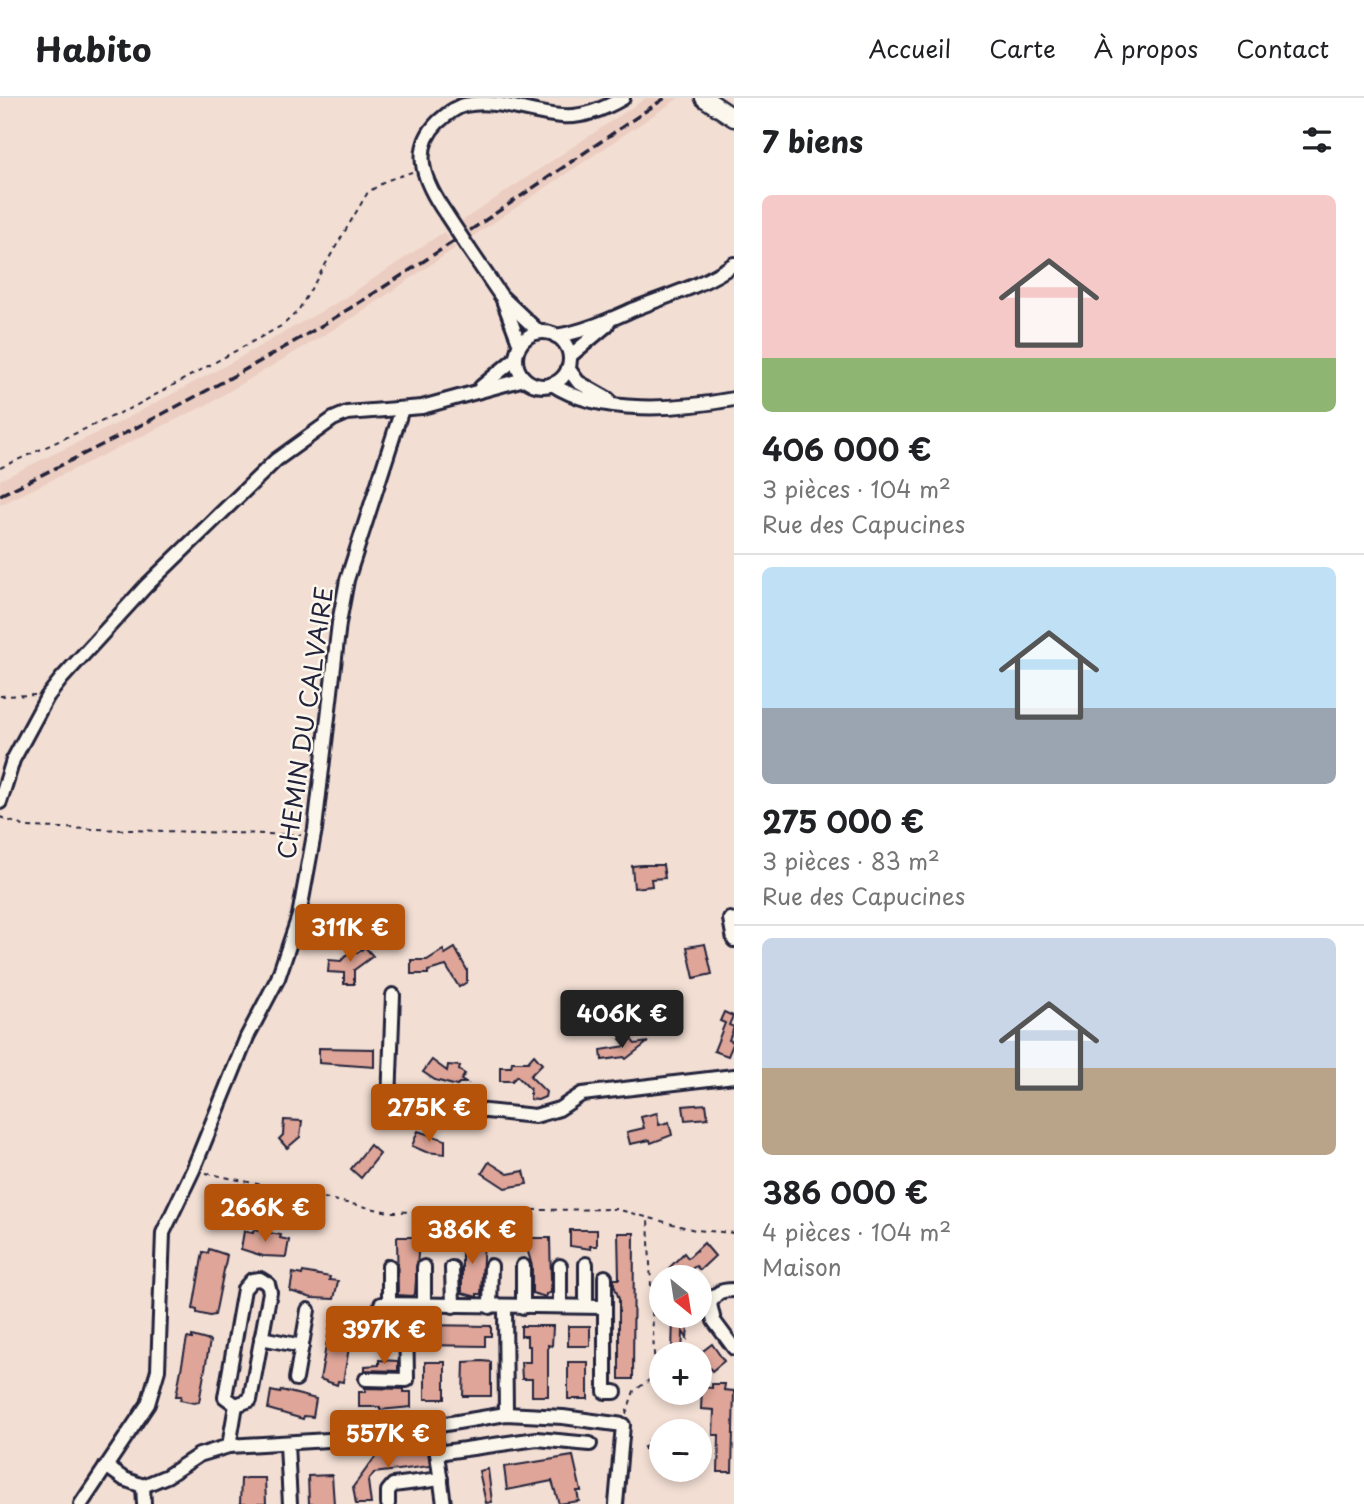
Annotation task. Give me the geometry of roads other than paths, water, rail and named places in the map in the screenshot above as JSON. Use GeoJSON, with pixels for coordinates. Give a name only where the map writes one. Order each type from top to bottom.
{"type":"FeatureCollection","features":[{"type":"Feature","properties":{"kind":"main road"},"geometry":{"type":"LineString","coordinates":[[706,98],[734,111]]}},
{"type":"Feature","properties":{"kind":"main road"},"geometry":{"type":"LineString","coordinates":[[706,98],[734,118]]}},
{"type":"Feature","properties":{"kind":"street"},"geometry":{"type":"LineString","coordinates":[[623,98],[596,111],[564,117],[495,104],[465,105],[448,113],[431,129],[422,156],[422,169],[429,189],[501,296],[539,332],[556,336],[576,333],[705,282],[734,264]]}},
{"type":"Feature","properties":{"kind":"street"},"geometry":{"type":"LineString","coordinates":[[467,395],[501,373],[516,358],[520,345],[501,296]]}},
{"type":"Feature","properties":{"kind":"street"},"geometry":{"type":"LineString","coordinates":[[552,384],[569,362],[614,319]]}},
{"type":"Feature","properties":{"kind":"street"},"geometry":{"type":"LineString","coordinates":[[520,345],[539,332]]}},
{"type":"Feature","properties":{"kind":"street"},"geometry":{"type":"LineString","coordinates":[[556,336],[568,348],[569,362],[589,390],[614,403]]}},
{"type":"Feature","properties":{"kind":"street"},"geometry":{"type":"LineString","coordinates":[[516,358],[524,379],[537,386],[552,384],[578,397],[639,409],[702,405],[734,399]]}},
{"type":"Feature","properties":{"kind":"street"},"geometry":{"type":"LineString","coordinates":[[0,802],[13,760],[47,697],[146,586],[276,460],[333,419],[347,413],[402,410],[445,402],[524,379]]}},
{"type":"Feature","properties":{"kind":"street","name":"CHEMIN DU CALVAIRE"},"geometry":{"type":"LineString","coordinates":[[81,1504],[148,1404],[158,1370],[163,1233],[193,1170],[247,1037],[278,978],[299,916],[314,835],[339,623],[347,580],[402,410]]}},
{"type":"Feature","properties":{"kind":"street"},"geometry":{"type":"LineString","coordinates":[[730,919],[734,940]]}},
{"type":"Feature","properties":{"kind":"street"},"geometry":{"type":"LineString","coordinates":[[393,995],[389,1101],[535,1116],[558,1109],[582,1094],[734,1076]]}},
{"type":"Feature","properties":{"kind":"street"},"geometry":{"type":"LineString","coordinates":[[586,1264],[586,1306]]}},
{"type":"Feature","properties":{"kind":"street"},"geometry":{"type":"LineString","coordinates":[[389,1266],[386,1305],[605,1307]]}},
{"type":"Feature","properties":{"kind":"street"},"geometry":{"type":"LineString","coordinates":[[490,1307],[491,1266]]}},
{"type":"Feature","properties":{"kind":"street"},"geometry":{"type":"LineString","coordinates":[[523,1266],[523,1307]]}},
{"type":"Feature","properties":{"kind":"street"},"geometry":{"type":"LineString","coordinates":[[560,1266],[560,1306]]}},
{"type":"Feature","properties":{"kind":"street"},"geometry":{"type":"LineString","coordinates":[[424,1267],[424,1305]]}},
{"type":"Feature","properties":{"kind":"street"},"geometry":{"type":"LineString","coordinates":[[452,1268],[453,1306]]}},
{"type":"Feature","properties":{"kind":"street"},"geometry":{"type":"LineString","coordinates":[[605,1277],[605,1392],[615,1392]]}},
{"type":"Feature","properties":{"kind":"street"},"geometry":{"type":"LineString","coordinates":[[260,1279],[268,1284],[270,1292],[250,1400],[236,1405],[225,1397],[244,1289],[252,1280],[260,1279]]}},
{"type":"Feature","properties":{"kind":"street"},"geometry":{"type":"LineString","coordinates":[[734,1290],[723,1290],[715,1294],[710,1304],[714,1321],[734,1348]]}},
{"type":"Feature","properties":{"kind":"street"},"geometry":{"type":"LineString","coordinates":[[366,1379],[407,1380],[406,1305]]}},
{"type":"Feature","properties":{"kind":"street"},"geometry":{"type":"LineString","coordinates":[[505,1307],[506,1415]]}},
{"type":"Feature","properties":{"kind":"street"},"geometry":{"type":"LineString","coordinates":[[296,1379],[308,1310]]}},
{"type":"Feature","properties":{"kind":"street"},"geometry":{"type":"LineString","coordinates":[[261,1338],[302,1346]]}},
{"type":"Feature","properties":{"kind":"street"},"geometry":{"type":"LineString","coordinates":[[229,1446],[236,1405]]}},
{"type":"Feature","properties":{"kind":"street"},"geometry":{"type":"LineString","coordinates":[[106,1466],[124,1479],[143,1486],[167,1476],[199,1455],[229,1446],[361,1438],[506,1415],[563,1417],[623,1425],[615,1504]]}},
{"type":"Feature","properties":{"kind":"street"},"geometry":{"type":"LineString","coordinates":[[433,1425],[444,1504]]}},
{"type":"Feature","properties":{"kind":"street"},"geometry":{"type":"LineString","coordinates":[[437,1453],[537,1439],[590,1444]]}},
{"type":"Feature","properties":{"kind":"street"},"geometry":{"type":"LineString","coordinates":[[286,1444],[290,1504]]}},
{"type":"Feature","properties":{"kind":"street"},"geometry":{"type":"LineString","coordinates":[[388,1504],[388,1491],[393,1485],[441,1479]]}},
{"type":"Feature","properties":{"kind":"street"},"geometry":{"type":"LineString","coordinates":[[143,1486],[144,1504]]}},
{"type":"Feature","properties":{"kind":"railway"},"geometry":{"type":"LineString","coordinates":[[0,495],[179,405],[309,333],[431,256],[665,98]]}}]}
